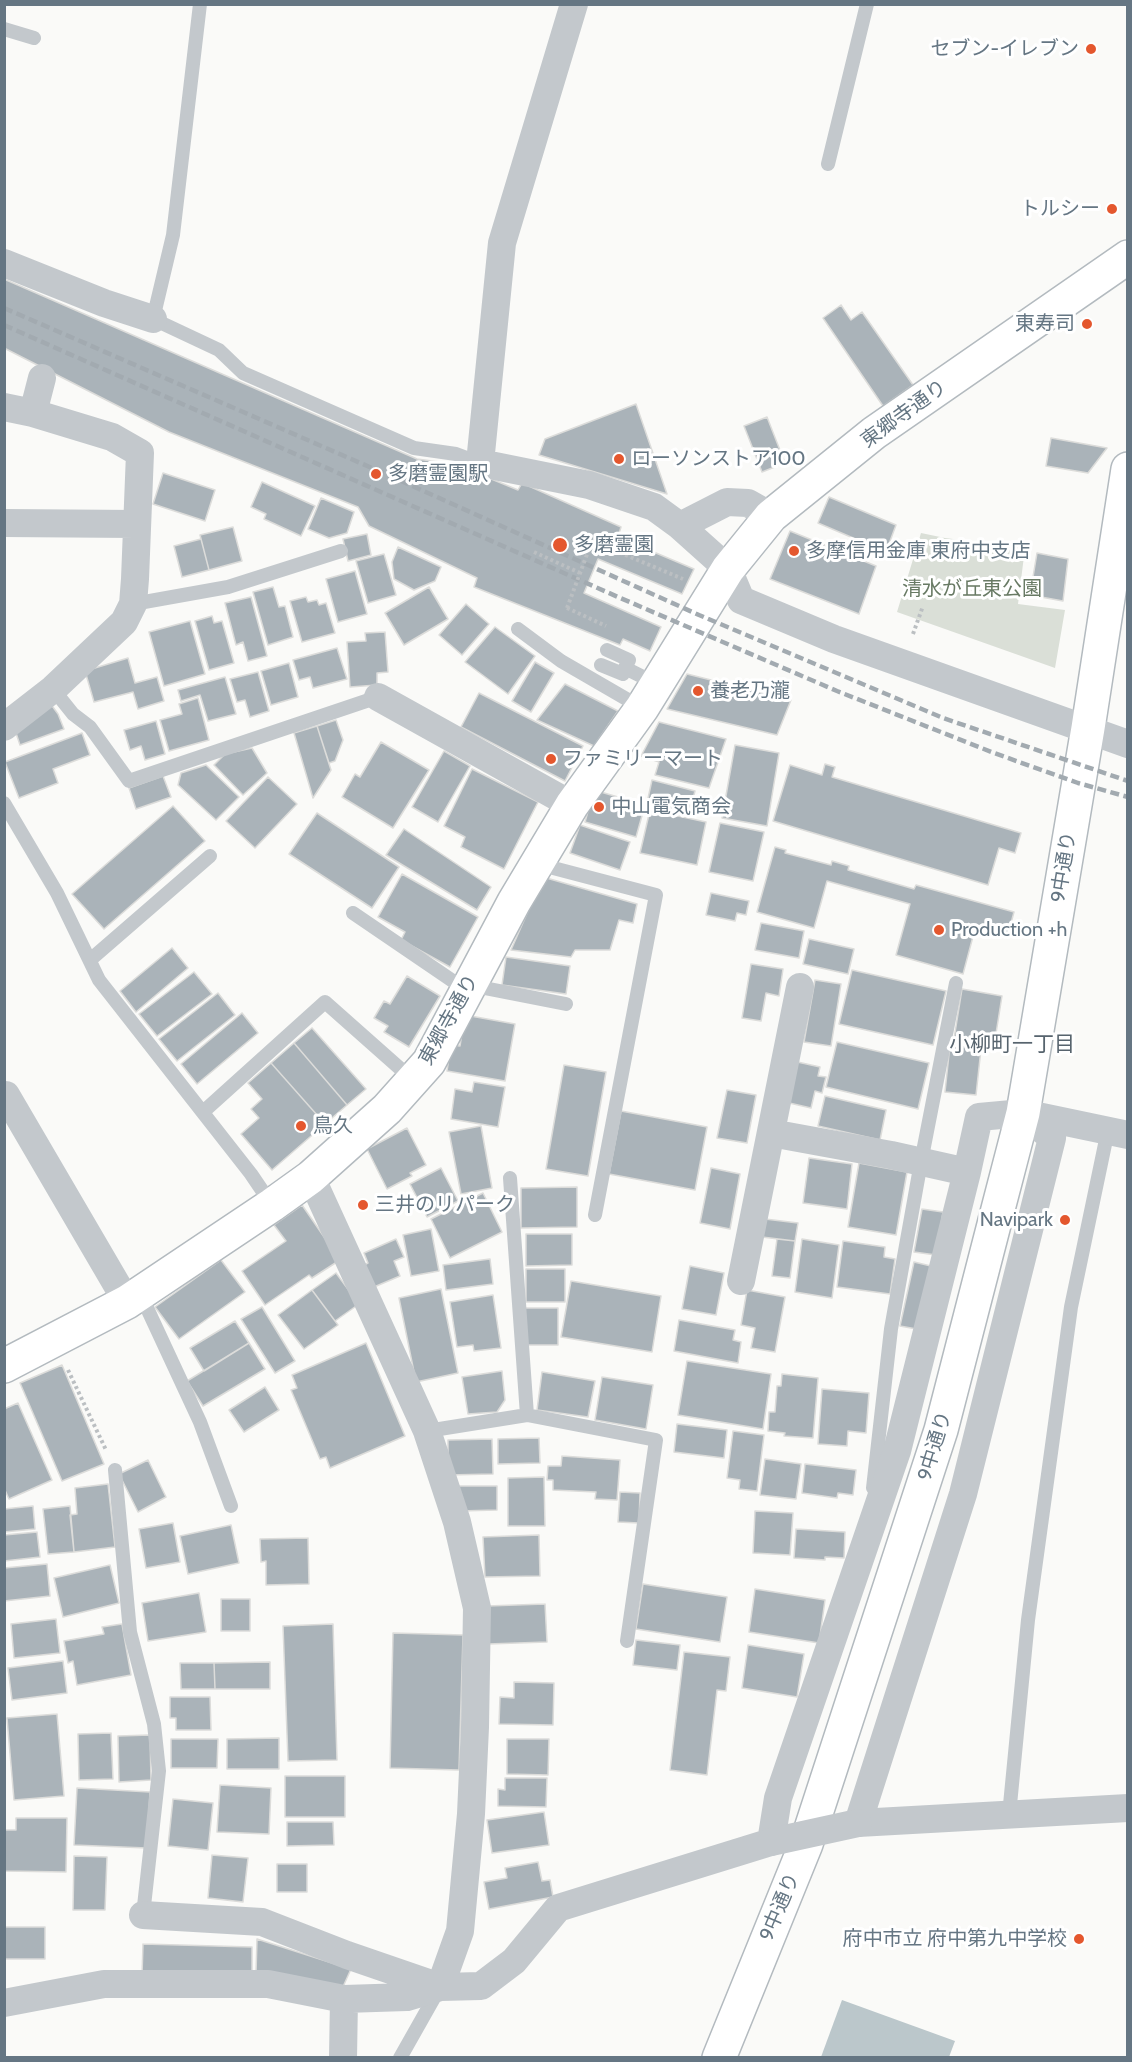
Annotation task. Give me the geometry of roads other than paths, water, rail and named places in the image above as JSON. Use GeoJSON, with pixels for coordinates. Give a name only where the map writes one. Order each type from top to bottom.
{"type":"FeatureCollection","features":[{"type":"Feature","properties":{"kind":"street"},"geometry":{"type":"LineString","coordinates":[[574,4],[501,243],[480,463],[589,484],[654,507],[680,526],[728,569],[741,600],[834,639],[1128,744]]}},
{"type":"Feature","properties":{"kind":"street","name":"東郷寺通り"},"geometry":{"type":"LineString","coordinates":[[4,1366],[133,1298],[272,1205],[311,1177],[387,1109],[429,1062],[514,902],[572,805],[658,683],[698,591],[728,569],[771,516],[874,433],[1128,257]]}},
{"type":"Feature","properties":{"kind":"street"},"geometry":{"type":"LineString","coordinates":[[4,263],[104,303],[153,319]]}},
{"type":"Feature","properties":{"kind":"street"},"geometry":{"type":"LineString","coordinates":[[33,413],[42,378]]}},
{"type":"Feature","properties":{"kind":"street"},"geometry":{"type":"LineString","coordinates":[[4,407],[33,413],[112,437],[140,453],[133,604],[124,622],[53,689],[4,727]]}},
{"type":"Feature","properties":{"kind":"street"},"geometry":{"type":"LineString","coordinates":[[1088,728],[1128,469]]}},
{"type":"Feature","properties":{"kind":"street"},"geometry":{"type":"LineString","coordinates":[[680,526],[727,502],[748,503],[771,516]]}},
{"type":"Feature","properties":{"kind":"street"},"geometry":{"type":"LineString","coordinates":[[4,523],[136,524]]}},
{"type":"Feature","properties":{"kind":"street"},"geometry":{"type":"LineString","coordinates":[[378,697],[572,805]]}},
{"type":"Feature","properties":{"kind":"street","name":"9中通り"},"geometry":{"type":"LineString","coordinates":[[719,2058],[806,1844],[934,1453],[1023,1113],[1088,728]]}},
{"type":"Feature","properties":{"kind":"street"},"geometry":{"type":"LineString","coordinates":[[741,1281],[800,987]]}},
{"type":"Feature","properties":{"kind":"street"},"geometry":{"type":"LineString","coordinates":[[5,1095],[133,1298]]}},
{"type":"Feature","properties":{"kind":"street"},"geometry":{"type":"LineString","coordinates":[[771,1842],[778,1798],[897,1451],[979,1117],[1023,1113],[1118,1133]]}},
{"type":"Feature","properties":{"kind":"street"},"geometry":{"type":"LineString","coordinates":[[858,1823],[963,1494],[1052,1138],[1023,1113]]}},
{"type":"Feature","properties":{"kind":"street"},"geometry":{"type":"LineString","coordinates":[[771,1133],[966,1172]]}},
{"type":"Feature","properties":{"kind":"street"},"geometry":{"type":"LineString","coordinates":[[311,1177],[427,1431],[457,1522],[477,1608],[472,1803],[460,1931],[440,1987]]}},
{"type":"Feature","properties":{"kind":"street"},"geometry":{"type":"LineString","coordinates":[[4,2003],[104,1984],[268,1984],[344,1999],[408,1997],[440,1987],[482,1986],[514,1961],[558,1908],[771,1842],[858,1823],[1128,1808]]}},
{"type":"Feature","properties":{"kind":"street"},"geometry":{"type":"LineString","coordinates":[[143,1915],[262,1922],[347,1955],[440,1987]]}},
{"type":"Feature","properties":{"kind":"street"},"geometry":{"type":"LineString","coordinates":[[344,1999],[344,2058]]}},
{"type":"Feature","properties":{"kind":"lane"},"geometry":{"type":"LineString","coordinates":[[200,4],[173,235],[153,319],[219,350],[243,373],[414,448],[456,454],[480,463]]}},
{"type":"Feature","properties":{"kind":"lane"},"geometry":{"type":"LineString","coordinates":[[828,164],[867,4]]}},
{"type":"Feature","properties":{"kind":"lane"},"geometry":{"type":"LineString","coordinates":[[4,29],[34,38]]}},
{"type":"Feature","properties":{"kind":"lane"},"geometry":{"type":"LineString","coordinates":[[133,604],[228,587],[341,551]]}},
{"type":"Feature","properties":{"kind":"lane"},"geometry":{"type":"LineString","coordinates":[[518,629],[561,661],[658,683]]}},
{"type":"Feature","properties":{"kind":"lane"},"geometry":{"type":"LineString","coordinates":[[601,665],[622,674],[629,660],[607,650]]}},
{"type":"Feature","properties":{"kind":"lane"},"geometry":{"type":"LineString","coordinates":[[625,668],[658,683]]}},
{"type":"Feature","properties":{"kind":"lane"},"geometry":{"type":"LineString","coordinates":[[53,689],[73,714],[90,727],[129,781],[378,697]]}},
{"type":"Feature","properties":{"kind":"lane"},"geometry":{"type":"LineString","coordinates":[[4,803],[57,893],[99,980],[251,1174],[272,1205]]}},
{"type":"Feature","properties":{"kind":"lane"},"geometry":{"type":"LineString","coordinates":[[90,960],[210,856]]}},
{"type":"Feature","properties":{"kind":"lane"},"geometry":{"type":"LineString","coordinates":[[538,864],[656,895],[595,1215]]}},
{"type":"Feature","properties":{"kind":"lane"},"geometry":{"type":"LineString","coordinates":[[353,913],[468,988],[566,1004]]}},
{"type":"Feature","properties":{"kind":"lane"},"geometry":{"type":"LineString","coordinates":[[868,1534],[891,1329],[956,983]]}},
{"type":"Feature","properties":{"kind":"lane"},"geometry":{"type":"LineString","coordinates":[[203,1112],[325,1002],[413,1080]]}},
{"type":"Feature","properties":{"kind":"lane"},"geometry":{"type":"LineString","coordinates":[[1009,1815],[1028,1620],[1071,1307],[1118,1133]]}},
{"type":"Feature","properties":{"kind":"lane"},"geometry":{"type":"LineString","coordinates":[[510,1178],[527,1415]]}},
{"type":"Feature","properties":{"kind":"lane"},"geometry":{"type":"LineString","coordinates":[[133,1298],[200,1422],[231,1506]]}},
{"type":"Feature","properties":{"kind":"lane"},"geometry":{"type":"LineString","coordinates":[[427,1431],[527,1415],[656,1440],[627,1641]]}},
{"type":"Feature","properties":{"kind":"lane"},"geometry":{"type":"LineString","coordinates":[[115,1470],[130,1632],[154,1724],[159,1771],[143,1915]]}},
{"type":"Feature","properties":{"kind":"lane"},"geometry":{"type":"LineString","coordinates":[[400,2058],[440,1987]]}},
{"type":"Feature","properties":{"kind":"railway"},"geometry":{"type":"LineString","coordinates":[[4,308],[388,475],[699,615],[943,718],[1128,781]]}},
{"type":"Feature","properties":{"kind":"railway"},"geometry":{"type":"LineString","coordinates":[[4,325],[618,597],[837,691],[994,753],[1078,783],[1128,797]]}},
{"type":"Feature","properties":{"kind":"place","name":"セブン-イレブン"},"geometry":{"type":"Point","coordinates":[1091,49]}},
{"type":"Feature","properties":{"kind":"place","name":"トルシー"},"geometry":{"type":"Point","coordinates":[1112,209]}},
{"type":"Feature","properties":{"kind":"place","name":"東寿司"},"geometry":{"type":"Point","coordinates":[1087,324]}},
{"type":"Feature","properties":{"kind":"place","name":"ローソンストア100"},"geometry":{"type":"Point","coordinates":[619,459]}},
{"type":"Feature","properties":{"kind":"place","name":"多磨霊園駅"},"geometry":{"type":"Point","coordinates":[376,474]}},
{"type":"Feature","properties":{"kind":"place","name":"多磨霊園"},"geometry":{"type":"Point","coordinates":[560,545]}},
{"type":"Feature","properties":{"kind":"place","name":"多摩信用金庫 東府中支店"},"geometry":{"type":"Point","coordinates":[794,551]}},
{"type":"Feature","properties":{"kind":"place","name":"養老乃瀧"},"geometry":{"type":"Point","coordinates":[698,691]}},
{"type":"Feature","properties":{"kind":"place","name":"ファミリーマート"},"geometry":{"type":"Point","coordinates":[551,759]}},
{"type":"Feature","properties":{"kind":"place","name":"中山電気商会"},"geometry":{"type":"Point","coordinates":[599,807]}},
{"type":"Feature","properties":{"kind":"place","name":"Production +h"},"geometry":{"type":"Point","coordinates":[939,930]}},
{"type":"Feature","properties":{"kind":"place","name":"鳥久"},"geometry":{"type":"Point","coordinates":[301,1126]}},
{"type":"Feature","properties":{"kind":"place","name":"三井のリパーク"},"geometry":{"type":"Point","coordinates":[363,1205]}},
{"type":"Feature","properties":{"kind":"place","name":"Navipark"},"geometry":{"type":"Point","coordinates":[1065,1220]}},
{"type":"Feature","properties":{"kind":"place","name":"府中市立 府中第九中学校"},"geometry":{"type":"Point","coordinates":[1079,1939]}},
{"type":"Feature","properties":{"kind":"district","name":"小柳町一丁目"},"geometry":{"type":"Point","coordinates":[1012,1045]}},
{"type":"Feature","properties":{"kind":"park label","name":"清水が丘東公園"},"geometry":{"type":"Point","coordinates":[972,589]}}]}
